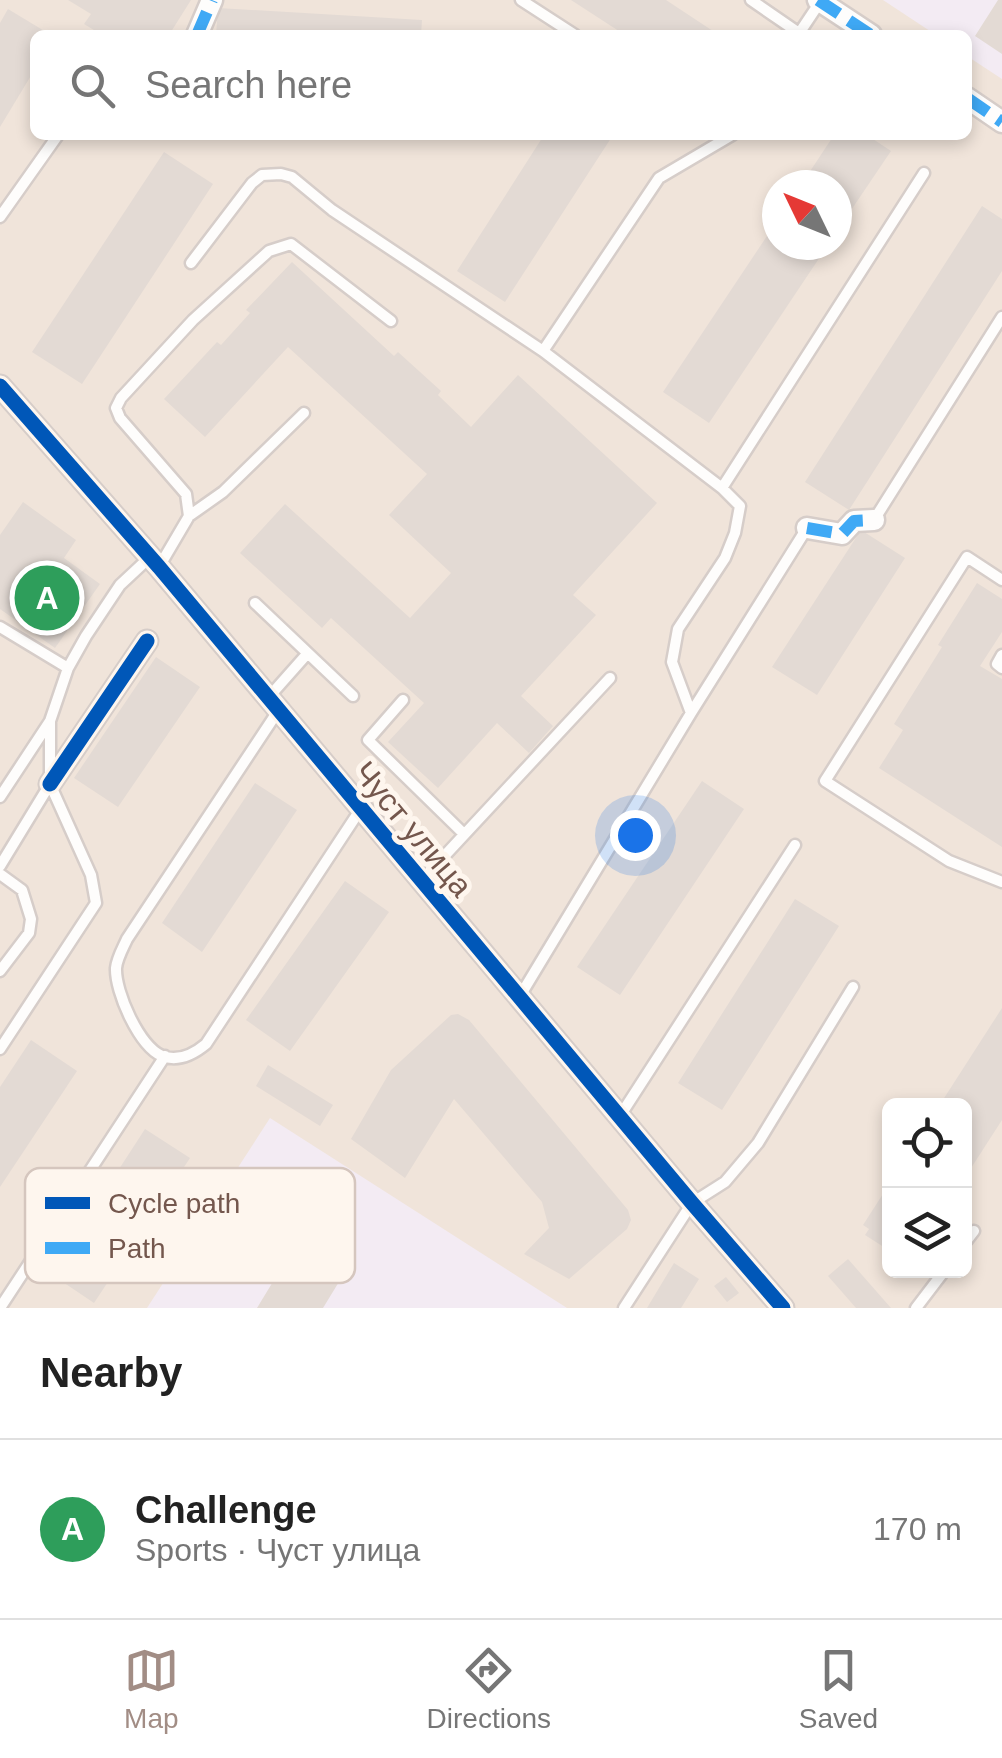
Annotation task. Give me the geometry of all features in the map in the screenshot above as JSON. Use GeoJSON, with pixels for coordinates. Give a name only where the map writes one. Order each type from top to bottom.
{"type":"FeatureCollection","features":[{"type":"Feature","properties":{"kind":"street"},"geometry":{"type":"LineString","coordinates":[[200,30],[212,0]]}},
{"type":"Feature","properties":{"kind":"street"},"geometry":{"type":"LineString","coordinates":[[819,1],[863,30]]}},
{"type":"Feature","properties":{"kind":"street"},"geometry":{"type":"LineString","coordinates":[[972,101],[1002,122]]}},
{"type":"Feature","properties":{"kind":"street","name":"Чуст улица"},"geometry":{"type":"LineString","coordinates":[[0,386],[154,562],[784,1308]]}},
{"type":"Feature","properties":{"kind":"street"},"geometry":{"type":"LineString","coordinates":[[807,528],[842,534],[854,521],[874,520]]}},
{"type":"Feature","properties":{"kind":"street"},"geometry":{"type":"LineString","coordinates":[[50,784],[147,642]]}},
{"type":"Feature","properties":{"kind":"lane"},"geometry":{"type":"LineString","coordinates":[[520,0],[567,30]]}},
{"type":"Feature","properties":{"kind":"lane"},"geometry":{"type":"LineString","coordinates":[[751,0],[793,30]]}},
{"type":"Feature","properties":{"kind":"lane"},"geometry":{"type":"LineString","coordinates":[[801,30],[819,1]]}},
{"type":"Feature","properties":{"kind":"lane"},"geometry":{"type":"LineString","coordinates":[[0,217],[54,140]]}},
{"type":"Feature","properties":{"kind":"lane"},"geometry":{"type":"LineString","coordinates":[[543,351],[659,178],[723,140]]}},
{"type":"Feature","properties":{"kind":"lane"},"geometry":{"type":"LineString","coordinates":[[722,488],[924,172]]}},
{"type":"Feature","properties":{"kind":"lane"},"geometry":{"type":"LineString","coordinates":[[191,264],[262,175],[292,177],[346,220],[543,351],[722,488],[740,506],[736,534],[678,629],[672,662],[690,713]]}},
{"type":"Feature","properties":{"kind":"lane"},"geometry":{"type":"LineString","coordinates":[[189,516],[186,494],[120,418],[116,408],[193,320],[269,251],[291,244],[391,321]]}},
{"type":"Feature","properties":{"kind":"lane"},"geometry":{"type":"LineString","coordinates":[[874,520],[1002,317]]}},
{"type":"Feature","properties":{"kind":"lane"},"geometry":{"type":"LineString","coordinates":[[0,797],[50,720],[68,668],[120,586],[154,562],[189,516],[223,492],[304,413]]}},
{"type":"Feature","properties":{"kind":"lane"},"geometry":{"type":"LineString","coordinates":[[519,997],[807,528]]}},
{"type":"Feature","properties":{"kind":"lane"},"geometry":{"type":"LineString","coordinates":[[1002,580],[967,557],[824,781],[949,861],[1002,882]]}},
{"type":"Feature","properties":{"kind":"lane"},"geometry":{"type":"LineString","coordinates":[[255,603],[352,696]]}},
{"type":"Feature","properties":{"kind":"lane"},"geometry":{"type":"LineString","coordinates":[[0,626],[68,668]]}},
{"type":"Feature","properties":{"kind":"lane"},"geometry":{"type":"LineString","coordinates":[[307,654],[120,954],[116,967],[124,1004],[152,1049],[165,1056],[190,1055],[206,1044],[360,810]]}},
{"type":"Feature","properties":{"kind":"lane"},"geometry":{"type":"LineString","coordinates":[[1002,655],[997,664],[1002,668]]}},
{"type":"Feature","properties":{"kind":"lane"},"geometry":{"type":"LineString","coordinates":[[421,881],[610,678]]}},
{"type":"Feature","properties":{"kind":"lane"},"geometry":{"type":"LineString","coordinates":[[403,700],[368,740],[464,834]]}},
{"type":"Feature","properties":{"kind":"lane"},"geometry":{"type":"LineString","coordinates":[[0,1049],[96,904],[90,875],[50,784],[50,720]]}},
{"type":"Feature","properties":{"kind":"lane"},"geometry":{"type":"LineString","coordinates":[[0,866],[50,784]]}},
{"type":"Feature","properties":{"kind":"lane"},"geometry":{"type":"LineString","coordinates":[[619,1117],[795,846]]}},
{"type":"Feature","properties":{"kind":"lane"},"geometry":{"type":"LineString","coordinates":[[0,874],[22,890],[31,919],[28,933],[0,971]]}},
{"type":"Feature","properties":{"kind":"lane"},"geometry":{"type":"LineString","coordinates":[[624,1308],[692,1203],[724,1182],[758,1143],[853,986]]}},
{"type":"Feature","properties":{"kind":"lane"},"geometry":{"type":"LineString","coordinates":[[92,1168],[165,1056]]}},
{"type":"Feature","properties":{"kind":"lane"},"geometry":{"type":"LineString","coordinates":[[0,1308],[25,1270]]}},
{"type":"Feature","properties":{"kind":"lane"},"geometry":{"type":"LineString","coordinates":[[916,1308],[938,1278]]}},
{"type":"Feature","properties":{"kind":"shaded area"},"geometry":{"type":"Polygon","coordinates":[[[0,0],[1002,0],[1002,1308],[0,1308],[0,0]]]}},
{"type":"Feature","properties":{"kind":"shaded area"},"geometry":{"type":"Polygon","coordinates":[[[883,0],[1002,0],[1002,79],[972,59],[972,30],[928,30],[883,0]]]}},
{"type":"Feature","properties":{"kind":"shaded area"},"geometry":{"type":"Polygon","coordinates":[[[270,1118],[348,1168],[238,1168],[270,1118]]]}},
{"type":"Feature","properties":{"kind":"shaded area"},"geometry":{"type":"Polygon","coordinates":[[[355,1172],[567,1308],[147,1308],[163,1283],[355,1283],[355,1172]]]}},
{"type":"Feature","properties":{"kind":"building"},"geometry":{"type":"Polygon","coordinates":[[[68,0],[191,0],[172,30],[94,30],[84,24],[91,14],[68,0]]]}},
{"type":"Feature","properties":{"kind":"building"},"geometry":{"type":"Polygon","coordinates":[[[571,0],[666,0],[711,30],[617,30],[571,0]]]}},
{"type":"Feature","properties":{"kind":"building"},"geometry":{"type":"Polygon","coordinates":[[[998,0],[1002,0],[1002,54],[975,36],[998,0]]]}},
{"type":"Feature","properties":{"kind":"building"},"geometry":{"type":"Polygon","coordinates":[[[218,8],[422,20],[421,30],[216,30],[218,8]]]}},
{"type":"Feature","properties":{"kind":"building"},"geometry":{"type":"Polygon","coordinates":[[[8,9],[43,30],[30,30],[30,77],[0,127],[0,23],[8,9]]]}},
{"type":"Feature","properties":{"kind":"building"},"geometry":{"type":"Polygon","coordinates":[[[541,140],[610,140],[505,302],[457,271],[541,140]]]}},
{"type":"Feature","properties":{"kind":"building"},"geometry":{"type":"Polygon","coordinates":[[[831,140],[874,140],[891,151],[852,209],[852,170],[811,170],[831,140]]]}},
{"type":"Feature","properties":{"kind":"building"},"geometry":{"type":"Polygon","coordinates":[[[164,152],[213,184],[82,384],[32,352],[164,152]]]}},
{"type":"Feature","properties":{"kind":"building"},"geometry":{"type":"Polygon","coordinates":[[[982,206],[1002,219],[1002,271],[849,510],[805,482],[982,206]]]}},
{"type":"Feature","properties":{"kind":"building"},"geometry":{"type":"Polygon","coordinates":[[[762,244],[762,260],[818,260],[709,423],[663,392],[762,244]]]}},
{"type":"Feature","properties":{"kind":"building"},"geometry":{"type":"Polygon","coordinates":[[[292,262],[394,356],[398,352],[441,391],[438,395],[471,427],[518,375],[657,503],[573,595],[596,615],[521,696],[553,726],[529,753],[497,723],[438,788],[388,742],[424,703],[331,618],[322,628],[240,553],[285,504],[410,618],[451,573],[389,515],[427,474],[288,347],[205,437],[164,399],[217,342],[221,345],[250,313],[246,310],[292,262]]]}},
{"type":"Feature","properties":{"kind":"building"},"geometry":{"type":"Polygon","coordinates":[[[23,502],[76,540],[64,558],[100,584],[55,648],[0,609],[0,535],[23,502]]]}},
{"type":"Feature","properties":{"kind":"building"},"geometry":{"type":"Polygon","coordinates":[[[861,530],[905,558],[817,695],[772,667],[861,530]]]}},
{"type":"Feature","properties":{"kind":"building"},"geometry":{"type":"Polygon","coordinates":[[[977,583],[1002,599],[1002,632],[980,666],[1002,679],[1002,847],[879,768],[903,730],[894,724],[977,583]]]}},
{"type":"Feature","properties":{"kind":"building"},"geometry":{"type":"Polygon","coordinates":[[[156,657],[200,687],[118,807],[74,778],[156,657]]]}},
{"type":"Feature","properties":{"kind":"building"},"geometry":{"type":"Polygon","coordinates":[[[702,781],[744,809],[620,995],[577,967],[702,781]]]}},
{"type":"Feature","properties":{"kind":"building"},"geometry":{"type":"Polygon","coordinates":[[[255,783],[297,810],[202,952],[162,923],[255,783]]]}},
{"type":"Feature","properties":{"kind":"building"},"geometry":{"type":"Polygon","coordinates":[[[345,881],[389,912],[290,1051],[246,1020],[345,881]]]}},
{"type":"Feature","properties":{"kind":"building"},"geometry":{"type":"Polygon","coordinates":[[[795,899],[839,926],[722,1110],[678,1083],[795,899]]]}},
{"type":"Feature","properties":{"kind":"building"},"geometry":{"type":"Polygon","coordinates":[[[1002,1008],[1002,1120],[972,1167],[972,1098],[944,1098],[1002,1008]]]}},
{"type":"Feature","properties":{"kind":"building"},"geometry":{"type":"Polygon","coordinates":[[[451,1015],[469,1020],[628,1210],[631,1220],[627,1229],[569,1279],[524,1254],[549,1228],[542,1202],[454,1099],[405,1178],[351,1139],[391,1070],[451,1015]]]}},
{"type":"Feature","properties":{"kind":"building"},"geometry":{"type":"Polygon","coordinates":[[[31,1040],[77,1071],[0,1187],[0,1087],[31,1040]]]}},
{"type":"Feature","properties":{"kind":"building"},"geometry":{"type":"Polygon","coordinates":[[[268,1065],[333,1105],[320,1126],[256,1086],[268,1065]]]}},
{"type":"Feature","properties":{"kind":"building"},"geometry":{"type":"Polygon","coordinates":[[[145,1129],[190,1158],[183,1168],[120,1168],[145,1129]]]}},
{"type":"Feature","properties":{"kind":"building"},"geometry":{"type":"Polygon","coordinates":[[[882,1195],[882,1246],[865,1235],[869,1229],[863,1225],[882,1195]]]}},
{"type":"Feature","properties":{"kind":"building"},"geometry":{"type":"Polygon","coordinates":[[[848,1259],[891,1308],[856,1308],[828,1276],[848,1259]]]}},
{"type":"Feature","properties":{"kind":"building"},"geometry":{"type":"Polygon","coordinates":[[[674,1263],[699,1279],[681,1308],[647,1308],[674,1263]]]}},
{"type":"Feature","properties":{"kind":"building"},"geometry":{"type":"Polygon","coordinates":[[[726,1277],[739,1293],[727,1302],[714,1286],[726,1277]]]}},
{"type":"Feature","properties":{"kind":"building"},"geometry":{"type":"Polygon","coordinates":[[[64,1283],[107,1283],[94,1303],[64,1283]]]}},
{"type":"Feature","properties":{"kind":"building"},"geometry":{"type":"Polygon","coordinates":[[[272,1283],[338,1283],[323,1308],[257,1308],[272,1283]]]}},
{"type":"Feature","properties":{"kind":"marked path"},"geometry":{"type":"LineString","coordinates":[[199,30],[212,0]]}},
{"type":"Feature","properties":{"kind":"marked path"},"geometry":{"type":"LineString","coordinates":[[818,0],[863,30]]}},
{"type":"Feature","properties":{"kind":"marked path"},"geometry":{"type":"LineString","coordinates":[[972,101],[1002,122]]}},
{"type":"Feature","properties":{"kind":"marked path"},"geometry":{"type":"LineString","coordinates":[[807,528],[842,534],[854,521],[874,520]]}},
{"type":"Feature","properties":{"kind":"cycle path"},"geometry":{"type":"LineString","coordinates":[[0,386],[159,567],[783,1308]]}},
{"type":"Feature","properties":{"kind":"cycle path"},"geometry":{"type":"LineString","coordinates":[[50,784],[147,641]]}},
{"type":"Feature","properties":{"kind":"place","name":"Challenge"},"geometry":{"type":"Point","coordinates":[47,598]}}]}
